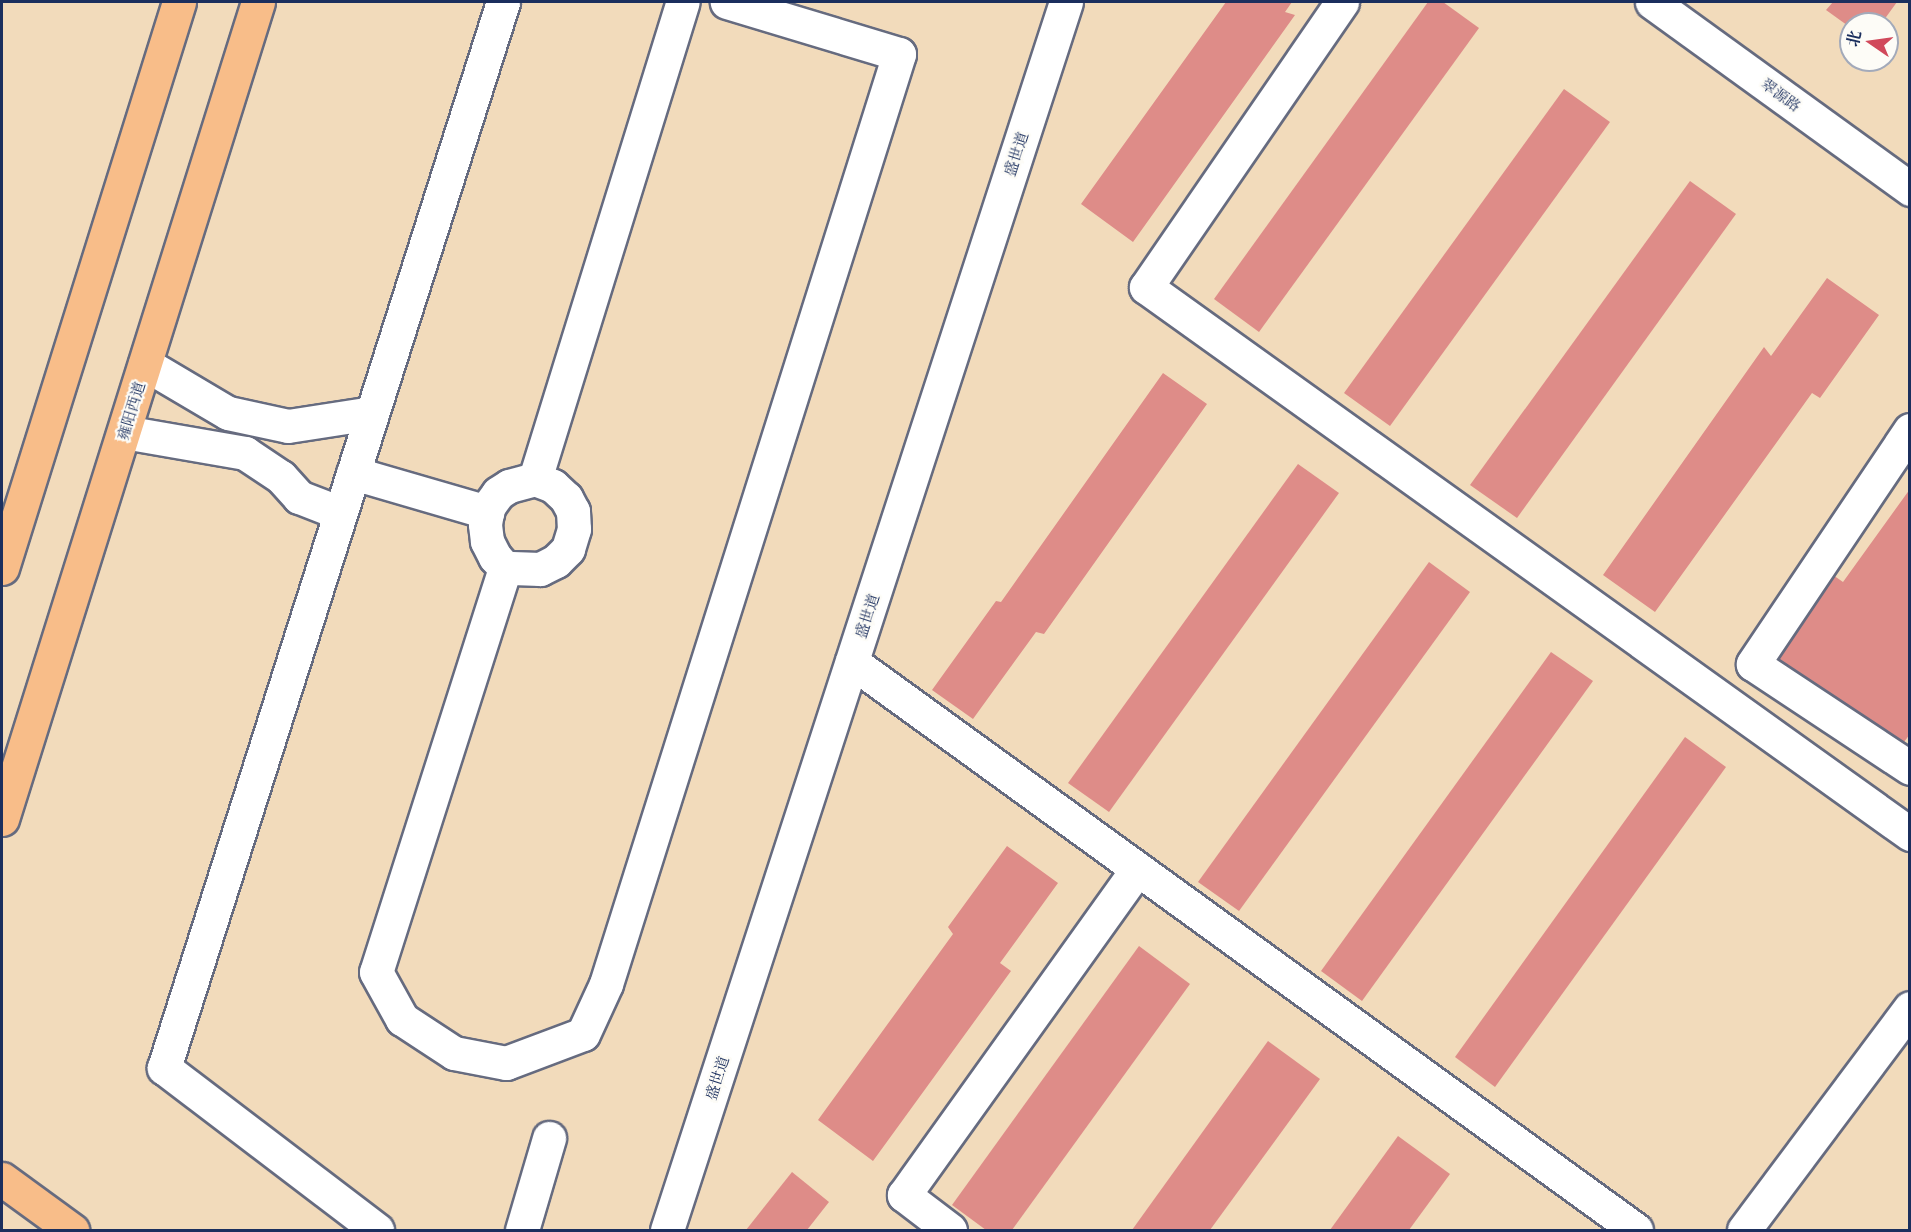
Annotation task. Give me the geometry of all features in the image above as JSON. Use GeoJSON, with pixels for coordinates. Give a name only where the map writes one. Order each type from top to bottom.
{"type":"FeatureCollection","features":[{"type":"Feature","properties":{"kind":"main road"},"geometry":{"type":"LineString","coordinates":[[2,568],[179,2]]}},
{"type":"Feature","properties":{"kind":"main road","name":"雍阳西道"},"geometry":{"type":"LineString","coordinates":[[2,819],[258,2]]}},
{"type":"Feature","properties":{"kind":"main road"},"geometry":{"type":"LineString","coordinates":[[2,1179],[72,1230]]}},
{"type":"Feature","properties":{"kind":"street"},"geometry":{"type":"LineString","coordinates":[[377,1230],[164,1068],[503,2]]}},
{"type":"Feature","properties":{"kind":"street"},"geometry":{"type":"LineString","coordinates":[[535,479],[683,2]]}},
{"type":"Feature","properties":{"kind":"street"},"geometry":{"type":"LineString","coordinates":[[506,568],[376,972],[402,1019],[454,1053],[506,1063],[583,1034],[606,984],[899,54],[727,2]]}},
{"type":"Feature","properties":{"kind":"street","name":"盛世道"},"geometry":{"type":"LineString","coordinates":[[667,1230],[1066,2]]}},
{"type":"Feature","properties":{"kind":"street"},"geometry":{"type":"LineString","coordinates":[[1342,2],[1146,287],[1910,834]]}},
{"type":"Feature","properties":{"kind":"street","name":"翠源路"},"geometry":{"type":"LineString","coordinates":[[1652,2],[1910,189]]}},
{"type":"Feature","properties":{"kind":"street"},"geometry":{"type":"LineString","coordinates":[[145,364],[228,413],[288,426],[372,413]]}},
{"type":"Feature","properties":{"kind":"street"},"geometry":{"type":"LineString","coordinates":[[1910,430],[1753,664],[1910,768]]}},
{"type":"Feature","properties":{"kind":"street"},"geometry":{"type":"LineString","coordinates":[[124,432],[245,453],[280,477],[298,497],[340,513]]}},
{"type":"Feature","properties":{"kind":"street"},"geometry":{"type":"LineString","coordinates":[[353,473],[487,512]]}},
{"type":"Feature","properties":{"kind":"street"},"geometry":{"type":"LineString","coordinates":[[535,479],[553,486],[566,498],[573,511],[574,529],[568,549],[556,561],[540,569],[506,568],[495,557],[487,541],[485,524],[487,512],[498,493],[518,482],[535,479]]}},
{"type":"Feature","properties":{"kind":"street"},"geometry":{"type":"LineString","coordinates":[[852,662],[1636,1230]]}},
{"type":"Feature","properties":{"kind":"street"},"geometry":{"type":"LineString","coordinates":[[951,1230],[904,1195],[1137,869]]}},
{"type":"Feature","properties":{"kind":"street"},"geometry":{"type":"LineString","coordinates":[[1744,1230],[1910,1008]]}},
{"type":"Feature","properties":{"kind":"street"},"geometry":{"type":"LineString","coordinates":[[522,1230],[549,1138]]}},
{"type":"Feature","properties":{"kind":"building"},"geometry":{"type":"Polygon","coordinates":[[[1226,2],[1292,2],[1285,12],[1295,15],[1133,242],[1081,204],[1226,2]]]}},
{"type":"Feature","properties":{"kind":"building"},"geometry":{"type":"Polygon","coordinates":[[[1428,2],[1443,2],[1479,28],[1259,332],[1214,299],[1428,2]]]}},
{"type":"Feature","properties":{"kind":"building"},"geometry":{"type":"Polygon","coordinates":[[[1833,2],[1897,2],[1890,12],[1839,12],[1839,19],[1826,10],[1833,2]]]}},
{"type":"Feature","properties":{"kind":"building"},"geometry":{"type":"Polygon","coordinates":[[[1564,89],[1610,122],[1390,426],[1344,393],[1564,89]]]}},
{"type":"Feature","properties":{"kind":"building"},"geometry":{"type":"Polygon","coordinates":[[[1690,181],[1736,214],[1517,518],[1470,485],[1690,181]]]}},
{"type":"Feature","properties":{"kind":"building"},"geometry":{"type":"Polygon","coordinates":[[[1827,278],[1879,315],[1820,398],[1812,393],[1655,612],[1603,575],[1764,347],[1771,356],[1827,278]]]}},
{"type":"Feature","properties":{"kind":"building"},"geometry":{"type":"Polygon","coordinates":[[[1163,373],[1207,404],[1044,634],[1036,632],[973,719],[932,690],[996,601],[1001,602],[1163,373]]]}},
{"type":"Feature","properties":{"kind":"building"},"geometry":{"type":"Polygon","coordinates":[[[1298,464],[1339,493],[1109,812],[1068,783],[1298,464]]]}},
{"type":"Feature","properties":{"kind":"building"},"geometry":{"type":"Polygon","coordinates":[[[1910,489],[1910,734],[1901,746],[1771,662],[1830,573],[1843,582],[1910,489]]]}},
{"type":"Feature","properties":{"kind":"building"},"geometry":{"type":"Polygon","coordinates":[[[1429,562],[1470,592],[1239,911],[1198,882],[1429,562]]]}},
{"type":"Feature","properties":{"kind":"building"},"geometry":{"type":"Polygon","coordinates":[[[1551,652],[1593,681],[1362,1001],[1321,971],[1551,652]]]}},
{"type":"Feature","properties":{"kind":"building"},"geometry":{"type":"Polygon","coordinates":[[[1685,737],[1726,767],[1495,1087],[1455,1057],[1685,737]]]}},
{"type":"Feature","properties":{"kind":"building"},"geometry":{"type":"Polygon","coordinates":[[[1007,846],[1058,883],[1000,963],[1011,971],[873,1161],[818,1120],[953,934],[948,927],[1007,846]]]}},
{"type":"Feature","properties":{"kind":"building"},"geometry":{"type":"Polygon","coordinates":[[[1139,946],[1190,984],[1012,1230],[986,1230],[952,1205],[1139,946]]]}},
{"type":"Feature","properties":{"kind":"building"},"geometry":{"type":"Polygon","coordinates":[[[1268,1041],[1320,1079],[1210,1230],[1132,1230],[1268,1041]]]}},
{"type":"Feature","properties":{"kind":"building"},"geometry":{"type":"Polygon","coordinates":[[[1398,1136],[1450,1174],[1409,1230],[1330,1230],[1398,1136]]]}},
{"type":"Feature","properties":{"kind":"building"},"geometry":{"type":"Polygon","coordinates":[[[792,1172],[829,1202],[807,1230],[746,1230],[792,1172]]]}}]}
